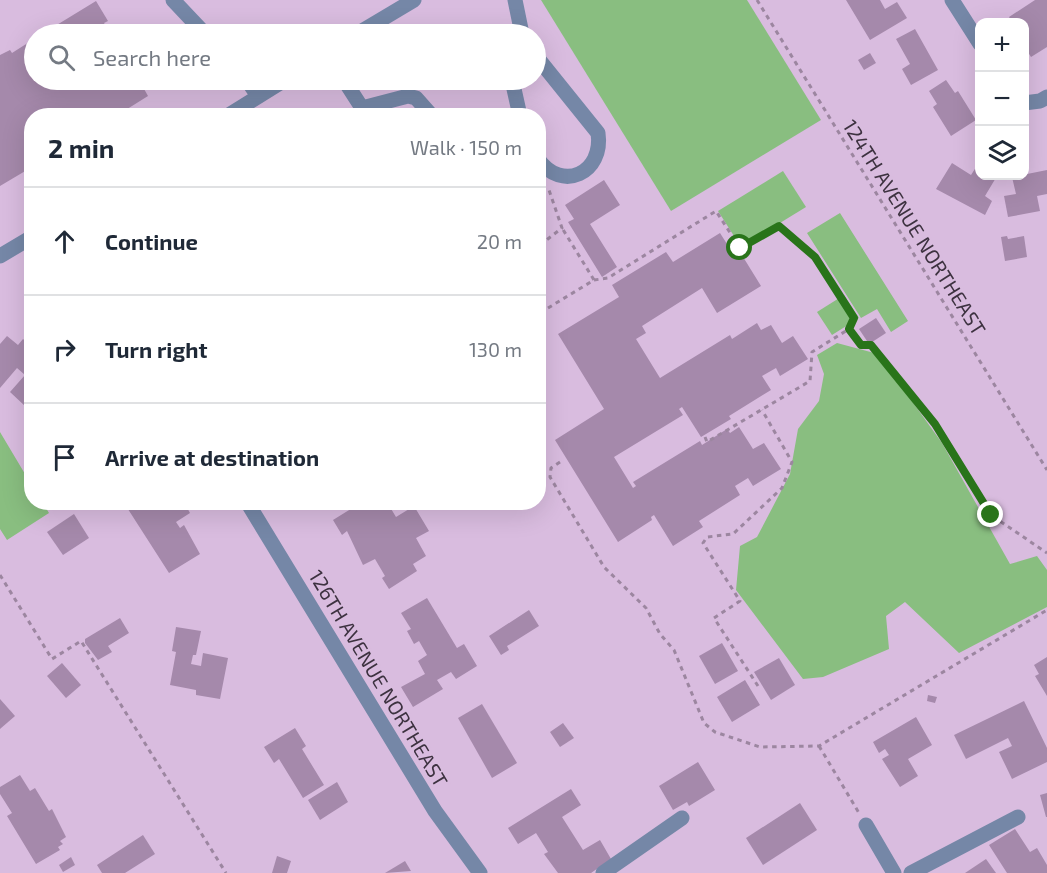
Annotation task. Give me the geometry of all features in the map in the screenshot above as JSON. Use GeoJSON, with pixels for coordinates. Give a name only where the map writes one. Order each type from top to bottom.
{"type":"FeatureCollection","features":[{"type":"Feature","properties":{"kind":"street"},"geometry":{"type":"LineString","coordinates":[[173,0],[196,24]]}},
{"type":"Feature","properties":{"kind":"street"},"geometry":{"type":"LineString","coordinates":[[515,0],[520,24]]}},
{"type":"Feature","properties":{"kind":"street"},"geometry":{"type":"LineString","coordinates":[[952,0],[975,36]]}},
{"type":"Feature","properties":{"kind":"street"},"geometry":{"type":"LineString","coordinates":[[373,24],[409,1]]}},
{"type":"Feature","properties":{"kind":"street"},"geometry":{"type":"LineString","coordinates":[[546,68],[598,133],[600,144],[592,164],[574,176],[553,173],[546,166]]}},
{"type":"Feature","properties":{"kind":"street"},"geometry":{"type":"LineString","coordinates":[[254,90],[258,96]]}},
{"type":"Feature","properties":{"kind":"street"},"geometry":{"type":"LineString","coordinates":[[239,108],[268,90]]}},
{"type":"Feature","properties":{"kind":"street"},"geometry":{"type":"LineString","coordinates":[[350,90],[361,108]]}},
{"type":"Feature","properties":{"kind":"street"},"geometry":{"type":"LineString","coordinates":[[514,90],[518,108]]}},
{"type":"Feature","properties":{"kind":"street"},"geometry":{"type":"LineString","coordinates":[[374,108],[408,96],[416,98],[425,108]]}},
{"type":"Feature","properties":{"kind":"street"},"geometry":{"type":"LineString","coordinates":[[1029,102],[1047,97]]}},
{"type":"Feature","properties":{"kind":"street"},"geometry":{"type":"LineString","coordinates":[[0,256],[24,242]]}},
{"type":"Feature","properties":{"kind":"street","name":"126TH AVENUE NORTHEAST"},"geometry":{"type":"LineString","coordinates":[[252,510],[435,811],[480,873]]}},
{"type":"Feature","properties":{"kind":"street"},"geometry":{"type":"LineString","coordinates":[[911,873],[1018,817]]}},
{"type":"Feature","properties":{"kind":"street"},"geometry":{"type":"LineString","coordinates":[[603,873],[682,818]]}},
{"type":"Feature","properties":{"kind":"street"},"geometry":{"type":"LineString","coordinates":[[866,825],[894,873]]}},
{"type":"Feature","properties":{"kind":"path","name":"124TH AVENUE NORTHEAST"},"geometry":{"type":"LineString","coordinates":[[757,0],[1047,470]]}},
{"type":"Feature","properties":{"kind":"path"},"geometry":{"type":"LineString","coordinates":[[549,188],[562,228],[594,280]]}},
{"type":"Feature","properties":{"kind":"path"},"geometry":{"type":"LineString","coordinates":[[548,308],[594,280],[608,278],[716,211],[740,248],[779,226],[815,257],[854,318],[849,329],[812,352],[810,381],[707,442],[705,437]]}},
{"type":"Feature","properties":{"kind":"path"},"geometry":{"type":"LineString","coordinates":[[546,240],[562,228]]}},
{"type":"Feature","properties":{"kind":"path"},"geometry":{"type":"LineString","coordinates":[[849,329],[861,345],[871,345],[935,424],[991,515],[1047,553]]}},
{"type":"Feature","properties":{"kind":"path"},"geometry":{"type":"LineString","coordinates":[[758,686],[714,618],[740,601],[703,543],[707,537],[733,534],[782,488],[792,462],[762,410]]}},
{"type":"Feature","properties":{"kind":"path"},"geometry":{"type":"LineString","coordinates":[[560,462],[551,468],[550,477],[557,490],[604,567],[646,608],[660,634],[674,650],[704,723],[715,732],[760,747],[819,746],[1047,610]]}},
{"type":"Feature","properties":{"kind":"path"},"geometry":{"type":"LineString","coordinates":[[0,575],[52,659],[81,641],[226,873]]}},
{"type":"Feature","properties":{"kind":"path"},"geometry":{"type":"LineString","coordinates":[[819,746],[866,825]]}},
{"type":"Feature","properties":{"kind":"green space"},"geometry":{"type":"Polygon","coordinates":[[[541,0],[747,0],[821,120],[671,211],[541,0]]]}},
{"type":"Feature","properties":{"kind":"green space"},"geometry":{"type":"Polygon","coordinates":[[[783,171],[806,207],[741,247],[718,211],[783,171]]]}},
{"type":"Feature","properties":{"kind":"green space"},"geometry":{"type":"Polygon","coordinates":[[[840,213],[908,321],[891,332],[877,309],[861,318],[807,233],[840,213]]]}},
{"type":"Feature","properties":{"kind":"green space"},"geometry":{"type":"Polygon","coordinates":[[[844,295],[859,318],[832,335],[817,312],[844,295]]]}},
{"type":"Feature","properties":{"kind":"green space"},"geometry":{"type":"Polygon","coordinates":[[[837,343],[878,354],[942,443],[1010,564],[1037,556],[1047,570],[1047,607],[959,653],[905,602],[886,616],[889,649],[823,677],[803,679],[736,590],[740,546],[757,537],[790,474],[798,429],[819,401],[824,374],[817,355],[837,343]]]}},
{"type":"Feature","properties":{"kind":"green space"},"geometry":{"type":"Polygon","coordinates":[[[0,432],[24,472],[24,510],[47,510],[49,513],[7,540],[0,529],[0,432]]]}},
{"type":"Feature","properties":{"kind":"building"},"geometry":{"type":"Polygon","coordinates":[[[846,0],[880,0],[885,9],[897,2],[907,18],[870,40],[846,0]]]}},
{"type":"Feature","properties":{"kind":"building"},"geometry":{"type":"Polygon","coordinates":[[[1035,0],[1047,0],[1047,47],[1031,57],[1029,54],[1029,18],[1009,17],[1035,0]]]}},
{"type":"Feature","properties":{"kind":"building"},"geometry":{"type":"Polygon","coordinates":[[[96,1],[108,21],[105,24],[58,24],[96,1]]]}},
{"type":"Feature","properties":{"kind":"building"},"geometry":{"type":"Polygon","coordinates":[[[915,29],[938,70],[911,85],[902,69],[910,64],[896,39],[915,29]]]}},
{"type":"Feature","properties":{"kind":"building"},"geometry":{"type":"Polygon","coordinates":[[[24,45],[24,90],[145,90],[148,96],[129,108],[24,108],[24,172],[0,186],[0,55],[10,50],[12,53],[24,45]]]}},
{"type":"Feature","properties":{"kind":"building"},"geometry":{"type":"Polygon","coordinates":[[[870,53],[876,63],[864,70],[858,60],[870,53]]]}},
{"type":"Feature","properties":{"kind":"building"},"geometry":{"type":"Polygon","coordinates":[[[946,80],[955,93],[958,91],[975,121],[951,136],[933,107],[937,104],[929,91],[946,80]]]}},
{"type":"Feature","properties":{"kind":"building"},"geometry":{"type":"Polygon","coordinates":[[[952,163],[971,175],[975,169],[975,180],[995,180],[985,196],[992,201],[985,215],[936,189],[952,163]]]}},
{"type":"Feature","properties":{"kind":"building"},"geometry":{"type":"Polygon","coordinates":[[[1047,170],[1047,194],[1037,196],[1040,211],[1008,217],[1004,196],[1016,194],[1013,180],[1029,180],[1029,174],[1047,170]]]}},
{"type":"Feature","properties":{"kind":"building"},"geometry":{"type":"Polygon","coordinates":[[[604,180],[620,205],[590,224],[617,267],[602,277],[568,222],[574,219],[565,205],[604,180]]]}},
{"type":"Feature","properties":{"kind":"building"},"geometry":{"type":"Polygon","coordinates":[[[720,233],[734,255],[740,252],[761,286],[717,313],[702,288],[642,326],[646,333],[636,339],[660,378],[730,335],[732,339],[757,323],[761,330],[771,325],[782,343],[793,336],[808,359],[780,376],[776,368],[762,376],[771,390],[729,416],[731,419],[701,437],[682,407],[679,409],[683,415],[614,457],[633,488],[636,486],[633,482],[700,441],[702,445],[727,429],[730,433],[739,427],[753,449],[764,443],[781,469],[753,486],[748,478],[735,486],[740,495],[699,521],[703,527],[673,546],[654,515],[651,517],[652,520],[618,542],[555,440],[604,409],[558,334],[619,297],[612,285],[666,252],[673,262],[720,233]]]}},
{"type":"Feature","properties":{"kind":"building"},"geometry":{"type":"Polygon","coordinates":[[[1007,236],[1008,239],[1024,236],[1027,257],[1005,261],[1001,237],[1007,236]]]}},
{"type":"Feature","properties":{"kind":"building"},"geometry":{"type":"Polygon","coordinates":[[[876,318],[886,333],[869,344],[859,329],[876,318]]]}},
{"type":"Feature","properties":{"kind":"building"},"geometry":{"type":"Polygon","coordinates":[[[7,336],[18,345],[24,340],[24,374],[17,368],[0,388],[0,344],[7,336]]]}},
{"type":"Feature","properties":{"kind":"building"},"geometry":{"type":"Polygon","coordinates":[[[24,376],[24,405],[10,392],[24,376]]]}},
{"type":"Feature","properties":{"kind":"building"},"geometry":{"type":"Polygon","coordinates":[[[129,510],[188,510],[190,513],[176,522],[180,528],[184,525],[200,554],[169,573],[129,510]]]}},
{"type":"Feature","properties":{"kind":"building"},"geometry":{"type":"Polygon","coordinates":[[[349,510],[392,510],[396,517],[407,510],[416,510],[429,531],[416,538],[426,556],[413,564],[417,571],[389,589],[382,578],[385,576],[375,559],[363,565],[347,531],[342,535],[333,520],[349,510]]]}},
{"type":"Feature","properties":{"kind":"building"},"geometry":{"type":"Polygon","coordinates":[[[74,514],[89,538],[63,555],[47,532],[74,514]]]}},
{"type":"Feature","properties":{"kind":"building"},"geometry":{"type":"Polygon","coordinates":[[[427,598],[457,648],[464,644],[477,666],[456,679],[451,672],[437,680],[443,689],[413,707],[401,687],[425,674],[418,661],[427,655],[419,641],[414,644],[407,631],[411,629],[401,613],[427,598]]]}},
{"type":"Feature","properties":{"kind":"building"},"geometry":{"type":"Polygon","coordinates":[[[529,610],[539,626],[507,646],[509,650],[501,655],[489,636],[529,610]]]}},
{"type":"Feature","properties":{"kind":"building"},"geometry":{"type":"Polygon","coordinates":[[[120,618],[129,633],[108,646],[112,652],[98,660],[85,643],[85,639],[120,618]]]}},
{"type":"Feature","properties":{"kind":"building"},"geometry":{"type":"Polygon","coordinates":[[[176,627],[201,631],[196,655],[193,655],[191,664],[201,666],[203,653],[228,658],[220,699],[196,695],[196,690],[170,685],[176,652],[172,651],[176,627]]]}},
{"type":"Feature","properties":{"kind":"building"},"geometry":{"type":"Polygon","coordinates":[[[722,643],[738,671],[715,684],[699,656],[722,643]]]}},
{"type":"Feature","properties":{"kind":"building"},"geometry":{"type":"Polygon","coordinates":[[[1047,657],[1047,696],[1035,676],[1039,674],[1034,665],[1047,657]]]}},
{"type":"Feature","properties":{"kind":"building"},"geometry":{"type":"Polygon","coordinates":[[[779,658],[795,685],[771,700],[754,672],[779,658]]]}},
{"type":"Feature","properties":{"kind":"building"},"geometry":{"type":"Polygon","coordinates":[[[62,663],[81,685],[66,698],[47,676],[62,663]]]}},
{"type":"Feature","properties":{"kind":"building"},"geometry":{"type":"Polygon","coordinates":[[[745,680],[760,705],[732,722],[717,697],[745,680]]]}},
{"type":"Feature","properties":{"kind":"building"},"geometry":{"type":"Polygon","coordinates":[[[928,695],[937,697],[935,703],[927,701],[928,695]]]}},
{"type":"Feature","properties":{"kind":"building"},"geometry":{"type":"Polygon","coordinates":[[[0,699],[15,716],[0,729],[0,699]]]}},
{"type":"Feature","properties":{"kind":"building"},"geometry":{"type":"Polygon","coordinates":[[[1024,701],[1047,748],[1047,762],[1012,779],[999,752],[1012,746],[1008,738],[966,759],[954,735],[1024,701]]]}},
{"type":"Feature","properties":{"kind":"building"},"geometry":{"type":"Polygon","coordinates":[[[482,704],[517,763],[492,778],[458,718],[482,704]]]}},
{"type":"Feature","properties":{"kind":"building"},"geometry":{"type":"Polygon","coordinates":[[[916,717],[932,745],[908,759],[918,776],[900,787],[882,759],[889,755],[885,749],[879,753],[873,742],[916,717]]]}},
{"type":"Feature","properties":{"kind":"building"},"geometry":{"type":"Polygon","coordinates":[[[563,723],[574,738],[560,747],[550,732],[563,723]]]}},
{"type":"Feature","properties":{"kind":"building"},"geometry":{"type":"Polygon","coordinates":[[[295,728],[306,746],[302,749],[324,785],[303,798],[279,759],[274,763],[264,747],[295,728]]]}},
{"type":"Feature","properties":{"kind":"building"},"geometry":{"type":"Polygon","coordinates":[[[698,762],[715,790],[689,806],[687,802],[673,810],[659,786],[698,762]]]}},
{"type":"Feature","properties":{"kind":"building"},"geometry":{"type":"Polygon","coordinates":[[[20,775],[30,791],[35,788],[49,811],[52,809],[66,837],[60,841],[63,844],[58,847],[60,850],[36,864],[7,816],[12,813],[0,794],[0,787],[20,775]]]}},
{"type":"Feature","properties":{"kind":"building"},"geometry":{"type":"Polygon","coordinates":[[[337,782],[348,802],[320,820],[308,800],[337,782]]]}},
{"type":"Feature","properties":{"kind":"building"},"geometry":{"type":"Polygon","coordinates":[[[571,789],[581,805],[562,817],[583,850],[600,840],[611,859],[591,873],[558,873],[544,854],[548,852],[536,833],[518,844],[508,828],[571,789]]]}},
{"type":"Feature","properties":{"kind":"building"},"geometry":{"type":"Polygon","coordinates":[[[1047,793],[1047,817],[1046,817],[1040,795],[1047,793]]]}},
{"type":"Feature","properties":{"kind":"building"},"geometry":{"type":"Polygon","coordinates":[[[800,803],[817,830],[763,865],[746,838],[800,803]]]}},
{"type":"Feature","properties":{"kind":"building"},"geometry":{"type":"Polygon","coordinates":[[[1015,829],[1030,852],[1037,848],[1047,865],[1047,873],[1007,873],[989,845],[1015,829]]]}},
{"type":"Feature","properties":{"kind":"building"},"geometry":{"type":"Polygon","coordinates":[[[143,835],[155,854],[125,873],[102,873],[97,865],[143,835]]]}},
{"type":"Feature","properties":{"kind":"building"},"geometry":{"type":"Polygon","coordinates":[[[277,856],[291,861],[287,873],[272,873],[277,856]]]}},
{"type":"Feature","properties":{"kind":"building"},"geometry":{"type":"Polygon","coordinates":[[[71,857],[75,865],[63,872],[59,865],[71,857]]]}},
{"type":"Feature","properties":{"kind":"building"},"geometry":{"type":"Polygon","coordinates":[[[986,859],[996,873],[965,873],[986,859]]]}},
{"type":"Feature","properties":{"kind":"building"},"geometry":{"type":"Polygon","coordinates":[[[405,861],[411,871],[385,873],[405,861]]]}},
{"type":"Feature","properties":{"kind":"route"},"geometry":{"type":"LineString","coordinates":[[740,248],[779,226],[815,257],[854,318],[849,329],[861,345],[871,345],[935,424],[991,515]]}}]}
